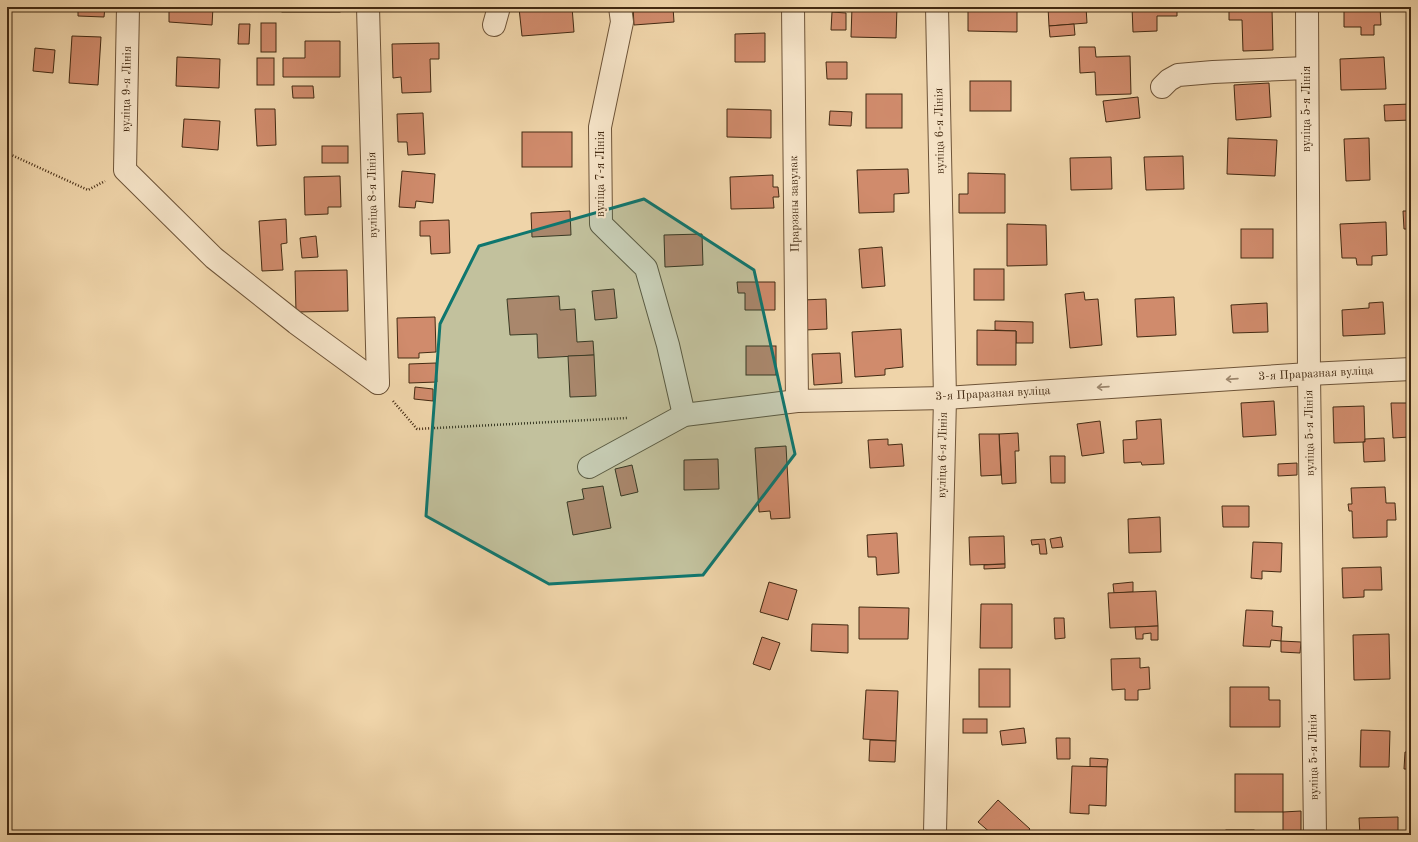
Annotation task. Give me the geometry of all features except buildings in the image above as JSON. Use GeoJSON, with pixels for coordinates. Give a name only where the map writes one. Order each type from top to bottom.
{"type":"FeatureCollection","features":[{"type":"Feature","properties":{"kind":"street","name":"вуліца 9-я Лінія"},"geometry":{"type":"LineString","coordinates":[[125,170],[128,7]]}},
{"type":"Feature","properties":{"kind":"street","name":"вуліца 8-я Лінія"},"geometry":{"type":"LineString","coordinates":[[368,7],[378,383]]}},
{"type":"Feature","properties":{"kind":"street","name":"вуліца 7-я Лінія"},"geometry":{"type":"LineString","coordinates":[[620,7],[622,22],[600,128],[601,224],[646,268],[668,345],[684,415]]}},
{"type":"Feature","properties":{"kind":"street","name":"Прарэзны завулак"},"geometry":{"type":"LineString","coordinates":[[793,7],[797,401]]}},
{"type":"Feature","properties":{"kind":"street","name":"вуліца 6-я Лінія"},"geometry":{"type":"LineString","coordinates":[[935,832],[944,398],[937,7]]}},
{"type":"Feature","properties":{"kind":"street","name":"вуліца 5-я Лінія"},"geometry":{"type":"LineString","coordinates":[[1307,7],[1309,374],[1315,835]]}},
{"type":"Feature","properties":{"kind":"street"},"geometry":{"type":"LineString","coordinates":[[1162,87],[1168,80],[1178,75],[1307,68]]}},
{"type":"Feature","properties":{"kind":"street"},"geometry":{"type":"LineString","coordinates":[[125,170],[214,258],[296,323],[378,383]]}},
{"type":"Feature","properties":{"kind":"street","name":"3-я Праразная вуліца"},"geometry":{"type":"LineString","coordinates":[[589,467],[684,415],[797,401],[944,398],[1309,374],[1411,370]]}},
{"type":"Feature","properties":{"kind":"path"},"geometry":{"type":"LineString","coordinates":[[7,153],[88,190],[125,170]]}},
{"type":"Feature","properties":{"kind":"path"},"geometry":{"type":"LineString","coordinates":[[378,383],[417,429],[629,418]]}},
{"type":"Feature","properties":{"kind":"highlighted area"},"geometry":{"type":"Polygon","coordinates":[[[644,199],[754,270],[795,454],[703,575],[549,584],[426,516],[440,324],[479,246],[644,199]]]}}]}
